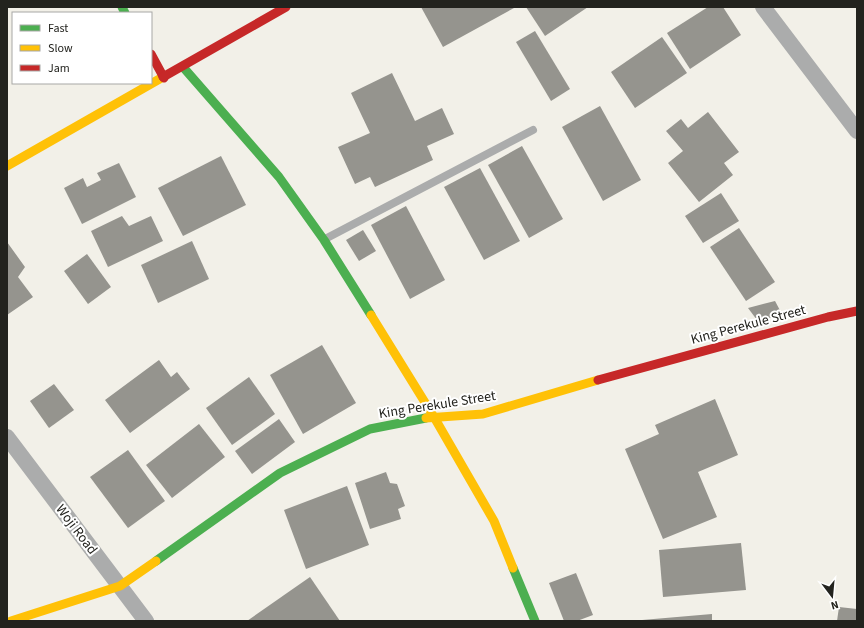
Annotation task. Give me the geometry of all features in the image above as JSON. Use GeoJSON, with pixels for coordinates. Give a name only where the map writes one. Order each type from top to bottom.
{"type":"FeatureCollection","features":[{"type":"Feature","properties":{"kind":"street"},"geometry":{"type":"LineString","coordinates":[[7,166],[164,78],[286,7]]}},
{"type":"Feature","properties":{"kind":"street"},"geometry":{"type":"LineString","coordinates":[[763,7],[857,131]]}},
{"type":"Feature","properties":{"kind":"street"},"geometry":{"type":"LineString","coordinates":[[152,56],[164,78]]}},
{"type":"Feature","properties":{"kind":"street"},"geometry":{"type":"LineString","coordinates":[[183,67],[279,177],[324,240],[434,417],[494,521],[535,621]]}},
{"type":"Feature","properties":{"kind":"street","name":"King Perekule Street"},"geometry":{"type":"LineString","coordinates":[[11,621],[120,586],[280,472],[370,429],[434,417],[483,414],[583,384],[828,317],[857,311]]}},
{"type":"Feature","properties":{"kind":"street","name":"Woji Road"},"geometry":{"type":"LineString","coordinates":[[7,437],[146,621]]}},
{"type":"Feature","properties":{"kind":"lane"},"geometry":{"type":"LineString","coordinates":[[324,240],[533,130]]}},
{"type":"Feature","properties":{"kind":"building"},"geometry":{"type":"Polygon","coordinates":[[[421,7],[513,7],[514,8],[443,47],[421,7]]]}},
{"type":"Feature","properties":{"kind":"building"},"geometry":{"type":"Polygon","coordinates":[[[526,7],[588,7],[545,36],[526,7]]]}},
{"type":"Feature","properties":{"kind":"building"},"geometry":{"type":"Polygon","coordinates":[[[708,7],[723,7],[741,35],[690,69],[667,33],[708,7]]]}},
{"type":"Feature","properties":{"kind":"building"},"geometry":{"type":"Polygon","coordinates":[[[535,31],[570,89],[551,101],[516,42],[535,31]]]}},
{"type":"Feature","properties":{"kind":"building"},"geometry":{"type":"Polygon","coordinates":[[[662,37],[687,73],[635,108],[611,72],[662,37]]]}},
{"type":"Feature","properties":{"kind":"building"},"geometry":{"type":"Polygon","coordinates":[[[392,73],[415,121],[442,108],[454,134],[427,146],[433,160],[375,187],[370,177],[355,184],[338,147],[370,133],[351,93],[392,73]]]}},
{"type":"Feature","properties":{"kind":"building"},"geometry":{"type":"Polygon","coordinates":[[[600,106],[641,180],[603,201],[562,127],[600,106]]]}},
{"type":"Feature","properties":{"kind":"building"},"geometry":{"type":"Polygon","coordinates":[[[708,112],[739,152],[724,163],[733,175],[699,202],[668,163],[683,151],[666,131],[681,119],[688,128],[708,112]]]}},
{"type":"Feature","properties":{"kind":"building"},"geometry":{"type":"Polygon","coordinates":[[[522,146],[563,219],[529,238],[488,165],[522,146]]]}},
{"type":"Feature","properties":{"kind":"building"},"geometry":{"type":"Polygon","coordinates":[[[221,156],[246,205],[183,236],[158,188],[221,156]]]}},
{"type":"Feature","properties":{"kind":"building"},"geometry":{"type":"Polygon","coordinates":[[[119,163],[136,197],[82,224],[64,188],[83,178],[87,187],[101,180],[97,173],[119,163]]]}},
{"type":"Feature","properties":{"kind":"building"},"geometry":{"type":"Polygon","coordinates":[[[480,168],[520,241],[484,260],[444,187],[480,168]]]}},
{"type":"Feature","properties":{"kind":"building"},"geometry":{"type":"Polygon","coordinates":[[[721,193],[739,221],[703,243],[685,216],[721,193]]]}},
{"type":"Feature","properties":{"kind":"building"},"geometry":{"type":"Polygon","coordinates":[[[406,206],[445,280],[410,299],[371,225],[406,206]]]}},
{"type":"Feature","properties":{"kind":"building"},"geometry":{"type":"Polygon","coordinates":[[[122,216],[129,226],[151,216],[163,241],[108,267],[91,231],[122,216]]]}},
{"type":"Feature","properties":{"kind":"building"},"geometry":{"type":"Polygon","coordinates":[[[739,228],[775,282],[746,301],[710,247],[739,228]]]}},
{"type":"Feature","properties":{"kind":"building"},"geometry":{"type":"Polygon","coordinates":[[[363,230],[376,251],[359,261],[346,240],[363,230]]]}},
{"type":"Feature","properties":{"kind":"building"},"geometry":{"type":"Polygon","coordinates":[[[192,241],[209,279],[158,303],[141,265],[192,241]]]}},
{"type":"Feature","properties":{"kind":"building"},"geometry":{"type":"Polygon","coordinates":[[[7,242],[25,267],[18,277],[33,297],[7,315],[7,242]]]}},
{"type":"Feature","properties":{"kind":"building"},"geometry":{"type":"Polygon","coordinates":[[[87,254],[111,287],[88,304],[64,271],[87,254]]]}},
{"type":"Feature","properties":{"kind":"building"},"geometry":{"type":"Polygon","coordinates":[[[775,301],[783,316],[757,320],[748,308],[775,301]]]}},
{"type":"Feature","properties":{"kind":"building"},"geometry":{"type":"Polygon","coordinates":[[[322,345],[356,403],[303,434],[270,375],[322,345]]]}},
{"type":"Feature","properties":{"kind":"building"},"geometry":{"type":"Polygon","coordinates":[[[159,360],[171,377],[177,372],[190,389],[130,433],[105,400],[159,360]]]}},
{"type":"Feature","properties":{"kind":"building"},"geometry":{"type":"Polygon","coordinates":[[[249,377],[275,414],[232,445],[206,408],[249,377]]]}},
{"type":"Feature","properties":{"kind":"building"},"geometry":{"type":"Polygon","coordinates":[[[54,384],[74,410],[49,428],[30,401],[54,384]]]}},
{"type":"Feature","properties":{"kind":"building"},"geometry":{"type":"Polygon","coordinates":[[[715,399],[738,455],[698,472],[717,517],[663,539],[625,449],[659,434],[655,425],[715,399]]]}},
{"type":"Feature","properties":{"kind":"building"},"geometry":{"type":"Polygon","coordinates":[[[279,419],[295,442],[252,474],[235,451],[279,419]]]}},
{"type":"Feature","properties":{"kind":"building"},"geometry":{"type":"Polygon","coordinates":[[[199,424],[225,457],[172,498],[146,465],[199,424]]]}},
{"type":"Feature","properties":{"kind":"building"},"geometry":{"type":"Polygon","coordinates":[[[128,450],[165,501],[128,528],[90,477],[128,450]]]}},
{"type":"Feature","properties":{"kind":"building"},"geometry":{"type":"Polygon","coordinates":[[[386,472],[390,483],[397,484],[405,506],[398,509],[401,519],[370,529],[355,483],[386,472]]]}},
{"type":"Feature","properties":{"kind":"building"},"geometry":{"type":"Polygon","coordinates":[[[347,486],[369,545],[306,569],[284,510],[347,486]]]}},
{"type":"Feature","properties":{"kind":"building"},"geometry":{"type":"Polygon","coordinates":[[[741,543],[746,590],[663,597],[659,550],[741,543]]]}},
{"type":"Feature","properties":{"kind":"building"},"geometry":{"type":"Polygon","coordinates":[[[576,573],[593,615],[577,621],[564,621],[549,583],[576,573]]]}},
{"type":"Feature","properties":{"kind":"building"},"geometry":{"type":"Polygon","coordinates":[[[310,577],[340,621],[247,621],[310,577]]]}},
{"type":"Feature","properties":{"kind":"building"},"geometry":{"type":"Polygon","coordinates":[[[839,607],[857,609],[857,621],[837,621],[839,607]]]}},
{"type":"Feature","properties":{"kind":"building"},"geometry":{"type":"Polygon","coordinates":[[[712,614],[712,621],[642,621],[642,620],[712,614]]]}},
{"type":"Feature","properties":{"kind":"traffic: fast"},"geometry":{"type":"LineString","coordinates":[[122,7],[124,12]]}},
{"type":"Feature","properties":{"kind":"traffic: fast"},"geometry":{"type":"LineString","coordinates":[[183,67],[279,177],[324,240],[371,315]]}},
{"type":"Feature","properties":{"kind":"traffic: fast"},"geometry":{"type":"LineString","coordinates":[[156,561],[280,473],[370,429],[426,418]]}},
{"type":"Feature","properties":{"kind":"traffic: fast"},"geometry":{"type":"LineString","coordinates":[[513,568],[535,621]]}},
{"type":"Feature","properties":{"kind":"traffic: slow"},"geometry":{"type":"LineString","coordinates":[[152,83],[163,77]]}},
{"type":"Feature","properties":{"kind":"traffic: slow"},"geometry":{"type":"LineString","coordinates":[[7,166],[151,84]]}},
{"type":"Feature","properties":{"kind":"traffic: slow"},"geometry":{"type":"LineString","coordinates":[[371,315],[434,417],[494,521],[513,568]]}},
{"type":"Feature","properties":{"kind":"traffic: slow"},"geometry":{"type":"LineString","coordinates":[[426,418],[483,414],[598,380]]}},
{"type":"Feature","properties":{"kind":"traffic: slow"},"geometry":{"type":"LineString","coordinates":[[11,621],[120,586],[156,561]]}},
{"type":"Feature","properties":{"kind":"traffic: jam"},"geometry":{"type":"LineString","coordinates":[[163,77],[286,7]]}},
{"type":"Feature","properties":{"kind":"traffic: jam"},"geometry":{"type":"LineString","coordinates":[[152,56],[164,78]]}},
{"type":"Feature","properties":{"kind":"traffic: jam"},"geometry":{"type":"LineString","coordinates":[[598,380],[828,317],[857,311]]}}]}
